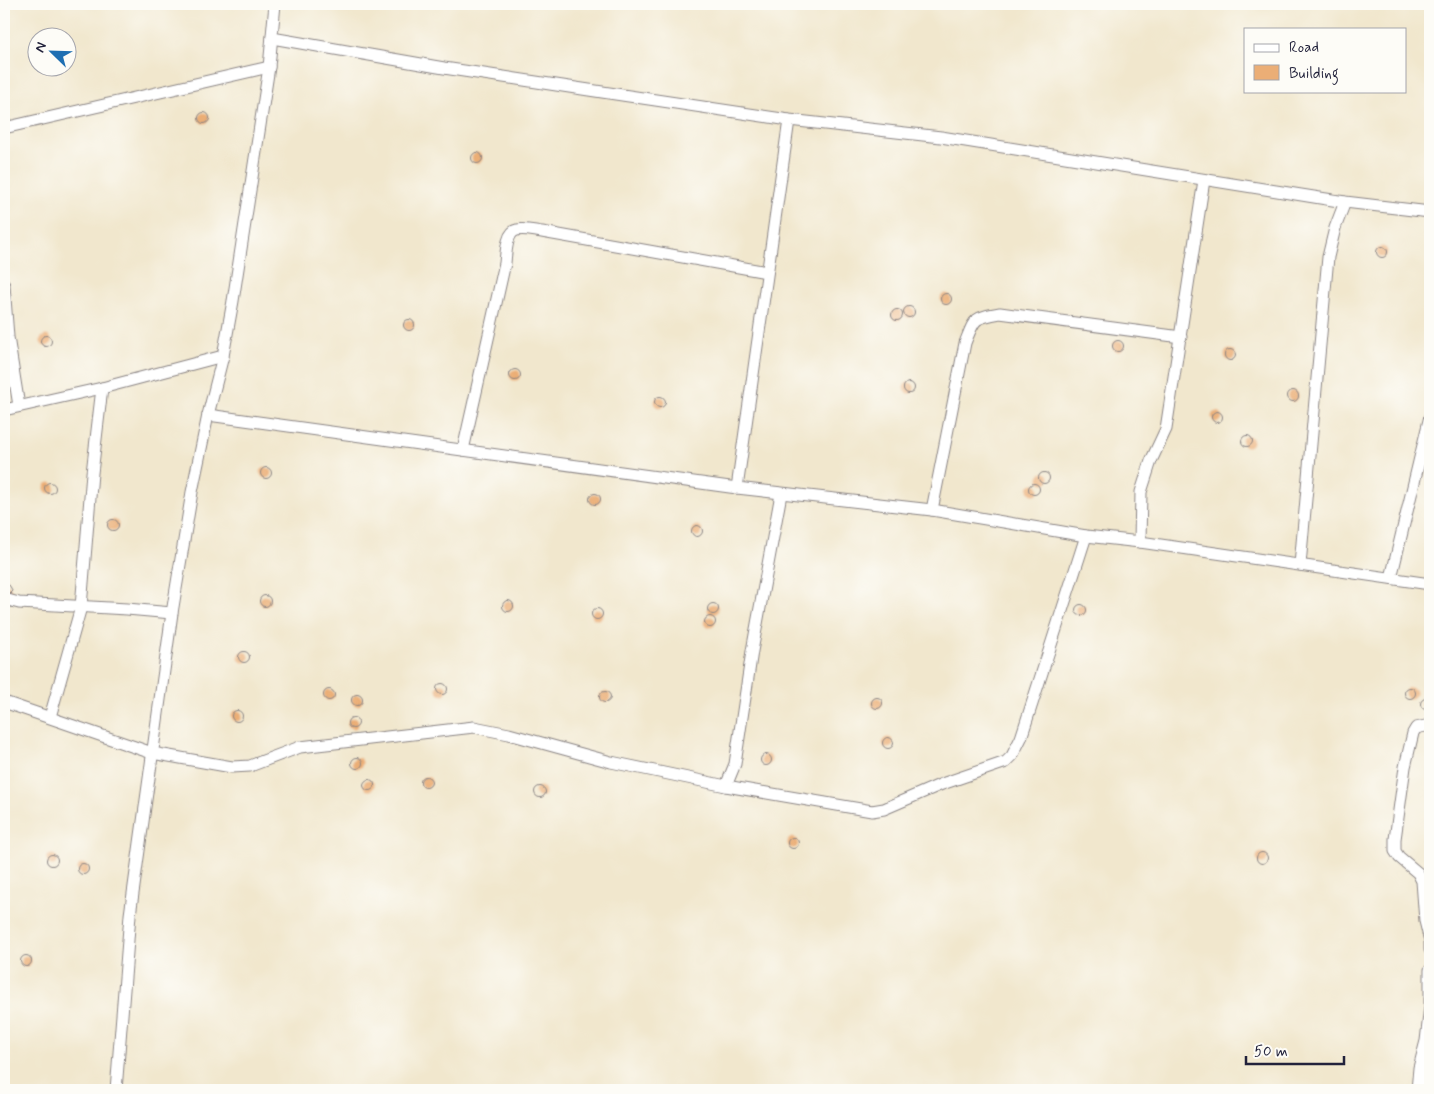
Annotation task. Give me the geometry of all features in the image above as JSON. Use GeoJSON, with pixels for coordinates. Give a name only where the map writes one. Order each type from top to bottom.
{"type":"FeatureCollection","features":[{"type":"Feature","properties":{"kind":"street"},"geometry":{"type":"LineString","coordinates":[[116,1090],[130,915],[172,613],[192,492],[208,415],[223,356],[269,67],[275,4]]}},
{"type":"Feature","properties":{"kind":"street"},"geometry":{"type":"LineString","coordinates":[[272,38],[444,68],[789,120],[940,137],[1345,202],[1430,212]]}},
{"type":"Feature","properties":{"kind":"street"},"geometry":{"type":"LineString","coordinates":[[4,128],[269,67]]}},
{"type":"Feature","properties":{"kind":"street"},"geometry":{"type":"LineString","coordinates":[[737,488],[789,120]]}},
{"type":"Feature","properties":{"kind":"street"},"geometry":{"type":"LineString","coordinates":[[1140,542],[1141,492],[1151,461],[1166,428],[1204,180]]}},
{"type":"Feature","properties":{"kind":"street"},"geometry":{"type":"LineString","coordinates":[[1300,565],[1321,314],[1328,258],[1335,228],[1345,202]]}},
{"type":"Feature","properties":{"kind":"street"},"geometry":{"type":"LineString","coordinates":[[463,450],[509,238],[512,232],[516,230],[542,232],[767,272]]}},
{"type":"Feature","properties":{"kind":"street"},"geometry":{"type":"LineString","coordinates":[[4,285],[8,337],[19,406]]}},
{"type":"Feature","properties":{"kind":"street"},"geometry":{"type":"LineString","coordinates":[[932,510],[966,343],[972,325],[979,317],[1000,314],[1181,337]]}},
{"type":"Feature","properties":{"kind":"street"},"geometry":{"type":"LineString","coordinates":[[4,410],[102,388],[223,356]]}},
{"type":"Feature","properties":{"kind":"street"},"geometry":{"type":"LineString","coordinates":[[50,717],[81,607],[92,474],[102,388]]}},
{"type":"Feature","properties":{"kind":"street"},"geometry":{"type":"LineString","coordinates":[[208,415],[781,494],[932,510],[1086,536],[1140,542],[1430,584]]}},
{"type":"Feature","properties":{"kind":"street"},"geometry":{"type":"LineString","coordinates":[[1391,578],[1430,416]]}},
{"type":"Feature","properties":{"kind":"street"},"geometry":{"type":"LineString","coordinates":[[726,786],[735,764],[752,651],[781,494]]}},
{"type":"Feature","properties":{"kind":"street"},"geometry":{"type":"LineString","coordinates":[[4,702],[152,753],[232,767],[250,766],[300,748],[474,727],[509,734],[611,762],[726,786],[872,812],[884,809],[942,784],[1006,762],[1012,756],[1021,738],[1086,536]]}},
{"type":"Feature","properties":{"kind":"street"},"geometry":{"type":"LineString","coordinates":[[4,599],[19,604],[172,613]]}},
{"type":"Feature","properties":{"kind":"street"},"geometry":{"type":"LineString","coordinates":[[1430,725],[1416,728],[1413,733],[1405,767],[1395,839],[1395,851],[1399,857],[1418,873],[1422,881],[1425,921],[1430,941],[1430,950]]}},
{"type":"Feature","properties":{"kind":"street"},"geometry":{"type":"LineString","coordinates":[[1417,1090],[1430,1006],[1430,970]]}},
{"type":"Feature","properties":{"kind":"building"},"geometry":{"type":"Polygon","coordinates":[[[202,113],[206,113],[209,118],[208,122],[202,123],[199,120],[199,116],[202,113]]]}},
{"type":"Feature","properties":{"kind":"building"},"geometry":{"type":"Polygon","coordinates":[[[475,153],[479,153],[482,158],[481,162],[475,163],[472,160],[472,156],[475,153]]]}},
{"type":"Feature","properties":{"kind":"building"},"geometry":{"type":"Polygon","coordinates":[[[1380,247],[1384,247],[1387,252],[1386,256],[1380,257],[1377,254],[1377,250],[1380,247]]]}},
{"type":"Feature","properties":{"kind":"building"},"geometry":{"type":"Polygon","coordinates":[[[944,294],[948,294],[951,299],[950,303],[944,304],[941,301],[941,297],[944,294]]]}},
{"type":"Feature","properties":{"kind":"building"},"geometry":{"type":"Polygon","coordinates":[[[907,307],[911,307],[914,312],[913,316],[907,317],[904,314],[904,310],[907,307]]]}},
{"type":"Feature","properties":{"kind":"building"},"geometry":{"type":"Polygon","coordinates":[[[895,310],[899,310],[902,315],[901,319],[895,320],[892,317],[892,313],[895,310]]]}},
{"type":"Feature","properties":{"kind":"building"},"geometry":{"type":"Polygon","coordinates":[[[407,320],[411,320],[414,325],[413,329],[407,330],[404,327],[404,323],[407,320]]]}},
{"type":"Feature","properties":{"kind":"building"},"geometry":{"type":"Polygon","coordinates":[[[44,336],[48,336],[51,341],[50,345],[44,346],[41,343],[41,339],[44,336]]]}},
{"type":"Feature","properties":{"kind":"building"},"geometry":{"type":"Polygon","coordinates":[[[1116,341],[1120,341],[1123,346],[1122,350],[1116,351],[1113,348],[1113,344],[1116,341]]]}},
{"type":"Feature","properties":{"kind":"building"},"geometry":{"type":"Polygon","coordinates":[[[1228,350],[1232,350],[1235,355],[1234,359],[1228,360],[1225,357],[1225,353],[1228,350]]]}},
{"type":"Feature","properties":{"kind":"building"},"geometry":{"type":"Polygon","coordinates":[[[513,370],[517,370],[520,375],[519,379],[513,380],[510,377],[510,373],[513,370]]]}},
{"type":"Feature","properties":{"kind":"building"},"geometry":{"type":"Polygon","coordinates":[[[907,383],[911,383],[914,388],[913,392],[907,393],[904,390],[904,386],[907,383]]]}},
{"type":"Feature","properties":{"kind":"building"},"geometry":{"type":"Polygon","coordinates":[[[1291,391],[1295,391],[1298,396],[1297,400],[1291,401],[1288,398],[1288,394],[1291,391]]]}},
{"type":"Feature","properties":{"kind":"building"},"geometry":{"type":"Polygon","coordinates":[[[658,397],[662,397],[665,402],[664,406],[658,407],[655,404],[655,400],[658,397]]]}},
{"type":"Feature","properties":{"kind":"building"},"geometry":{"type":"Polygon","coordinates":[[[1215,412],[1219,412],[1222,417],[1221,421],[1215,422],[1212,419],[1212,415],[1215,412]]]}},
{"type":"Feature","properties":{"kind":"building"},"geometry":{"type":"Polygon","coordinates":[[[1245,436],[1249,436],[1252,441],[1251,445],[1245,446],[1242,443],[1242,439],[1245,436]]]}},
{"type":"Feature","properties":{"kind":"building"},"geometry":{"type":"Polygon","coordinates":[[[264,468],[268,468],[271,473],[270,477],[264,478],[261,475],[261,471],[264,468]]]}},
{"type":"Feature","properties":{"kind":"building"},"geometry":{"type":"Polygon","coordinates":[[[1042,473],[1046,473],[1049,478],[1048,482],[1042,483],[1039,480],[1039,476],[1042,473]]]}},
{"type":"Feature","properties":{"kind":"building"},"geometry":{"type":"Polygon","coordinates":[[[48,483],[52,483],[55,488],[54,492],[48,493],[45,490],[45,486],[48,483]]]}},
{"type":"Feature","properties":{"kind":"building"},"geometry":{"type":"Polygon","coordinates":[[[1032,484],[1036,484],[1039,489],[1038,493],[1032,494],[1029,491],[1029,487],[1032,484]]]}},
{"type":"Feature","properties":{"kind":"building"},"geometry":{"type":"Polygon","coordinates":[[[593,494],[597,494],[600,499],[599,503],[593,504],[590,501],[590,497],[593,494]]]}},
{"type":"Feature","properties":{"kind":"building"},"geometry":{"type":"Polygon","coordinates":[[[111,520],[115,520],[118,525],[117,529],[111,530],[108,527],[108,523],[111,520]]]}},
{"type":"Feature","properties":{"kind":"building"},"geometry":{"type":"Polygon","coordinates":[[[695,526],[699,526],[702,531],[701,535],[695,536],[692,533],[692,529],[695,526]]]}},
{"type":"Feature","properties":{"kind":"building"},"geometry":{"type":"Polygon","coordinates":[[[4,585],[9,585],[12,591],[8,595],[4,595],[4,585]]]}},
{"type":"Feature","properties":{"kind":"building"},"geometry":{"type":"Polygon","coordinates":[[[263,596],[267,596],[270,601],[269,605],[263,606],[260,603],[260,599],[263,596]]]}},
{"type":"Feature","properties":{"kind":"building"},"geometry":{"type":"Polygon","coordinates":[[[506,601],[510,601],[513,606],[512,610],[506,611],[503,608],[503,604],[506,601]]]}},
{"type":"Feature","properties":{"kind":"building"},"geometry":{"type":"Polygon","coordinates":[[[711,604],[715,604],[718,609],[717,613],[711,614],[708,611],[708,607],[711,604]]]}},
{"type":"Feature","properties":{"kind":"building"},"geometry":{"type":"Polygon","coordinates":[[[1079,605],[1083,605],[1086,610],[1085,614],[1079,615],[1076,612],[1076,608],[1079,605]]]}},
{"type":"Feature","properties":{"kind":"building"},"geometry":{"type":"Polygon","coordinates":[[[595,609],[599,609],[602,614],[601,618],[595,619],[592,616],[592,612],[595,609]]]}},
{"type":"Feature","properties":{"kind":"building"},"geometry":{"type":"Polygon","coordinates":[[[708,617],[712,617],[715,622],[714,626],[708,627],[705,624],[705,620],[708,617]]]}},
{"type":"Feature","properties":{"kind":"building"},"geometry":{"type":"Polygon","coordinates":[[[242,652],[246,652],[249,657],[248,661],[242,662],[239,659],[239,655],[242,652]]]}},
{"type":"Feature","properties":{"kind":"building"},"geometry":{"type":"Polygon","coordinates":[[[440,684],[444,684],[447,689],[446,693],[440,694],[437,691],[437,687],[440,684]]]}},
{"type":"Feature","properties":{"kind":"building"},"geometry":{"type":"Polygon","coordinates":[[[1408,688],[1412,688],[1415,693],[1414,697],[1408,698],[1405,695],[1405,691],[1408,688]]]}},
{"type":"Feature","properties":{"kind":"building"},"geometry":{"type":"Polygon","coordinates":[[[327,690],[331,690],[334,695],[333,699],[327,700],[324,697],[324,693],[327,690]]]}},
{"type":"Feature","properties":{"kind":"building"},"geometry":{"type":"Polygon","coordinates":[[[603,692],[607,692],[610,697],[609,701],[603,702],[600,699],[600,695],[603,692]]]}},
{"type":"Feature","properties":{"kind":"building"},"geometry":{"type":"Polygon","coordinates":[[[355,695],[359,695],[362,700],[361,704],[355,705],[352,702],[352,698],[355,695]]]}},
{"type":"Feature","properties":{"kind":"building"},"geometry":{"type":"Polygon","coordinates":[[[875,698],[879,698],[882,703],[881,707],[875,708],[872,705],[872,701],[875,698]]]}},
{"type":"Feature","properties":{"kind":"building"},"geometry":{"type":"Polygon","coordinates":[[[1424,699],[1428,699],[1431,704],[1430,708],[1424,709],[1421,706],[1421,702],[1424,699]]]}},
{"type":"Feature","properties":{"kind":"building"},"geometry":{"type":"Polygon","coordinates":[[[235,711],[239,711],[242,716],[241,720],[235,721],[232,718],[232,714],[235,711]]]}},
{"type":"Feature","properties":{"kind":"building"},"geometry":{"type":"Polygon","coordinates":[[[351,718],[355,718],[358,723],[357,727],[351,728],[348,725],[348,721],[351,718]]]}},
{"type":"Feature","properties":{"kind":"building"},"geometry":{"type":"Polygon","coordinates":[[[886,738],[890,738],[893,743],[892,747],[886,748],[883,745],[883,741],[886,738]]]}},
{"type":"Feature","properties":{"kind":"building"},"geometry":{"type":"Polygon","coordinates":[[[764,755],[768,755],[771,760],[770,764],[764,765],[761,762],[761,758],[764,755]]]}},
{"type":"Feature","properties":{"kind":"building"},"geometry":{"type":"Polygon","coordinates":[[[355,758],[359,758],[362,763],[361,767],[355,768],[352,765],[352,761],[355,758]]]}},
{"type":"Feature","properties":{"kind":"building"},"geometry":{"type":"Polygon","coordinates":[[[424,777],[428,777],[431,782],[430,786],[424,787],[421,784],[421,780],[424,777]]]}},
{"type":"Feature","properties":{"kind":"building"},"geometry":{"type":"Polygon","coordinates":[[[367,780],[371,780],[374,785],[373,789],[367,790],[364,787],[364,783],[367,780]]]}},
{"type":"Feature","properties":{"kind":"building"},"geometry":{"type":"Polygon","coordinates":[[[538,787],[542,787],[545,792],[544,796],[538,797],[535,794],[535,790],[538,787]]]}},
{"type":"Feature","properties":{"kind":"building"},"geometry":{"type":"Polygon","coordinates":[[[791,838],[795,838],[798,843],[797,847],[791,848],[788,845],[788,841],[791,838]]]}},
{"type":"Feature","properties":{"kind":"building"},"geometry":{"type":"Polygon","coordinates":[[[1260,853],[1264,853],[1267,858],[1266,862],[1260,863],[1257,860],[1257,856],[1260,853]]]}},
{"type":"Feature","properties":{"kind":"building"},"geometry":{"type":"Polygon","coordinates":[[[50,855],[54,855],[57,860],[56,864],[50,865],[47,862],[47,858],[50,855]]]}},
{"type":"Feature","properties":{"kind":"building"},"geometry":{"type":"Polygon","coordinates":[[[81,864],[85,864],[88,869],[87,873],[81,874],[78,871],[78,867],[81,864]]]}},
{"type":"Feature","properties":{"kind":"building"},"geometry":{"type":"Polygon","coordinates":[[[24,956],[28,956],[31,961],[30,965],[24,966],[21,963],[21,959],[24,956]]]}}]}
